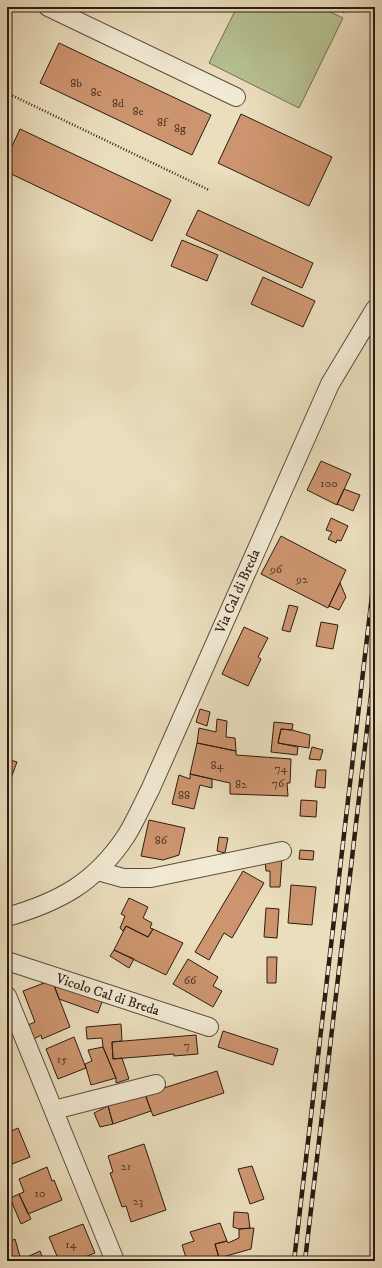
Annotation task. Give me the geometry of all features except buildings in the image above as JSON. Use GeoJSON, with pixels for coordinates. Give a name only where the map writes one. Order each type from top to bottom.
{"type":"FeatureCollection","features":[{"type":"Feature","properties":{"kind":"street"},"geometry":{"type":"LineString","coordinates":[[48,7],[236,97]]}},
{"type":"Feature","properties":{"kind":"street","name":"Via Cal di Breda"},"geometry":{"type":"LineString","coordinates":[[7,917],[54,900],[84,883],[98,872],[126,836],[150,790],[330,384],[375,309]]}},
{"type":"Feature","properties":{"kind":"street"},"geometry":{"type":"LineString","coordinates":[[98,872],[123,878],[151,878],[282,851]]}},
{"type":"Feature","properties":{"kind":"street","name":"Vicolo Cal di Breda"},"geometry":{"type":"LineString","coordinates":[[7,961],[209,1027]]}},
{"type":"Feature","properties":{"kind":"street"},"geometry":{"type":"LineString","coordinates":[[7,996],[115,1261]]}},
{"type":"Feature","properties":{"kind":"street"},"geometry":{"type":"LineString","coordinates":[[54,1110],[156,1084]]}},
{"type":"Feature","properties":{"kind":"path"},"geometry":{"type":"LineString","coordinates":[[332,7],[346,14]]}},
{"type":"Feature","properties":{"kind":"path"},"geometry":{"type":"LineString","coordinates":[[7,93],[209,190]]}},
{"type":"Feature","properties":{"kind":"green space"},"geometry":{"type":"Polygon","coordinates":[[[237,7],[320,7],[343,18],[299,108],[209,63],[237,7]]]}},
{"type":"Feature","properties":{"kind":"railway"},"geometry":{"type":"LineString","coordinates":[[294,1261],[375,570]]}},
{"type":"Feature","properties":{"kind":"railway"},"geometry":{"type":"LineString","coordinates":[[305,1261],[375,661]]}}]}
